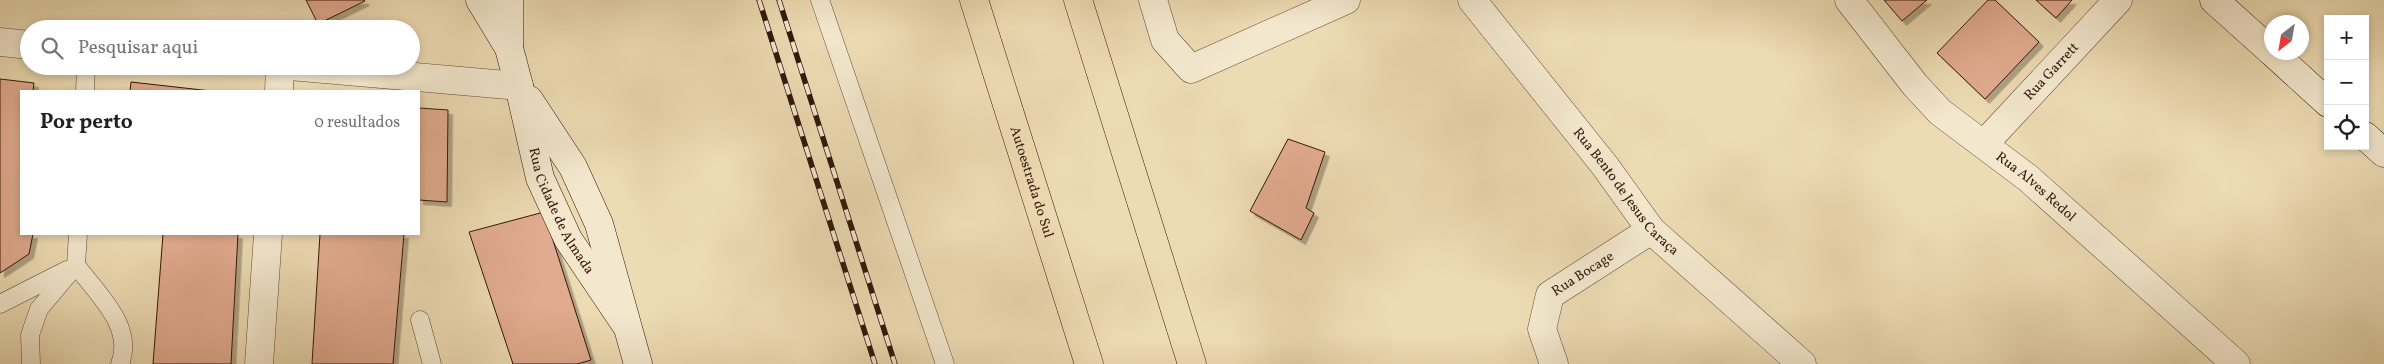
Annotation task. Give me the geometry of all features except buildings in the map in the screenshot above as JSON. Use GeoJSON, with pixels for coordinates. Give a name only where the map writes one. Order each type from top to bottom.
{"type":"FeatureCollection","features":[{"type":"Feature","properties":{"kind":"highway","name":"Autoestrada do Sul"},"geometry":{"type":"LineString","coordinates":[[974,0],[1089,364]]}},
{"type":"Feature","properties":{"kind":"highway"},"geometry":{"type":"LineString","coordinates":[[1078,0],[1192,364]]}},
{"type":"Feature","properties":{"kind":"street","name":"Rua Cidade de Almada"},"geometry":{"type":"LineString","coordinates":[[480,0],[508,48],[519,86],[540,178],[568,239],[626,325],[638,364]]}},
{"type":"Feature","properties":{"kind":"street","name":"Rua Cidade de Almada"},"geometry":{"type":"LineString","coordinates":[[508,48],[509,0]]}},
{"type":"Feature","properties":{"kind":"street"},"geometry":{"type":"LineString","coordinates":[[1153,0],[1165,40],[1191,69],[1346,0]]}},
{"type":"Feature","properties":{"kind":"street","name":"Rua Bento de Jesus Caraça"},"geometry":{"type":"LineString","coordinates":[[1472,0],[1604,166],[1651,230],[1802,364]]}},
{"type":"Feature","properties":{"kind":"street","name":"Rua Alves Redol"},"geometry":{"type":"LineString","coordinates":[[1849,0],[1915,86],[1940,112],[2028,178],[2236,364]]}},
{"type":"Feature","properties":{"kind":"street","name":"Rua Garrett"},"geometry":{"type":"LineString","coordinates":[[1984,144],[2118,0]]}},
{"type":"Feature","properties":{"kind":"street"},"geometry":{"type":"LineString","coordinates":[[2214,0],[2264,45]]}},
{"type":"Feature","properties":{"kind":"street"},"geometry":{"type":"LineString","coordinates":[[0,42],[20,43]]}},
{"type":"Feature","properties":{"kind":"street"},"geometry":{"type":"LineString","coordinates":[[2281,60],[2324,99]]}},
{"type":"Feature","properties":{"kind":"street"},"geometry":{"type":"LineString","coordinates":[[279,90],[280,75]]}},
{"type":"Feature","properties":{"kind":"street"},"geometry":{"type":"LineString","coordinates":[[393,75],[519,86]]}},
{"type":"Feature","properties":{"kind":"street"},"geometry":{"type":"LineString","coordinates":[[2369,140],[2384,153]]}},
{"type":"Feature","properties":{"kind":"street","name":"Rua Bocage"},"geometry":{"type":"LineString","coordinates":[[1554,364],[1542,329],[1550,295],[1651,230]]}},
{"type":"Feature","properties":{"kind":"street"},"geometry":{"type":"LineString","coordinates":[[260,364],[268,235]]}},
{"type":"Feature","properties":{"kind":"lane"},"geometry":{"type":"LineString","coordinates":[[820,0],[946,364]]}},
{"type":"Feature","properties":{"kind":"lane"},"geometry":{"type":"LineString","coordinates":[[85,90],[86,75]]}},
{"type":"Feature","properties":{"kind":"lane"},"geometry":{"type":"LineString","coordinates":[[31,364],[30,335],[39,309],[76,265],[78,235]]}},
{"type":"Feature","properties":{"kind":"lane"},"geometry":{"type":"LineString","coordinates":[[0,304],[76,265]]}},
{"type":"Feature","properties":{"kind":"lane"},"geometry":{"type":"LineString","coordinates":[[76,265],[115,315],[122,334],[123,357],[120,364]]}},
{"type":"Feature","properties":{"kind":"lane"},"geometry":{"type":"LineString","coordinates":[[420,320],[432,364]]}},
{"type":"Feature","properties":{"kind":"railway"},"geometry":{"type":"LineString","coordinates":[[759,0],[875,364]]}},
{"type":"Feature","properties":{"kind":"railway"},"geometry":{"type":"LineString","coordinates":[[779,0],[895,364]]}}]}
